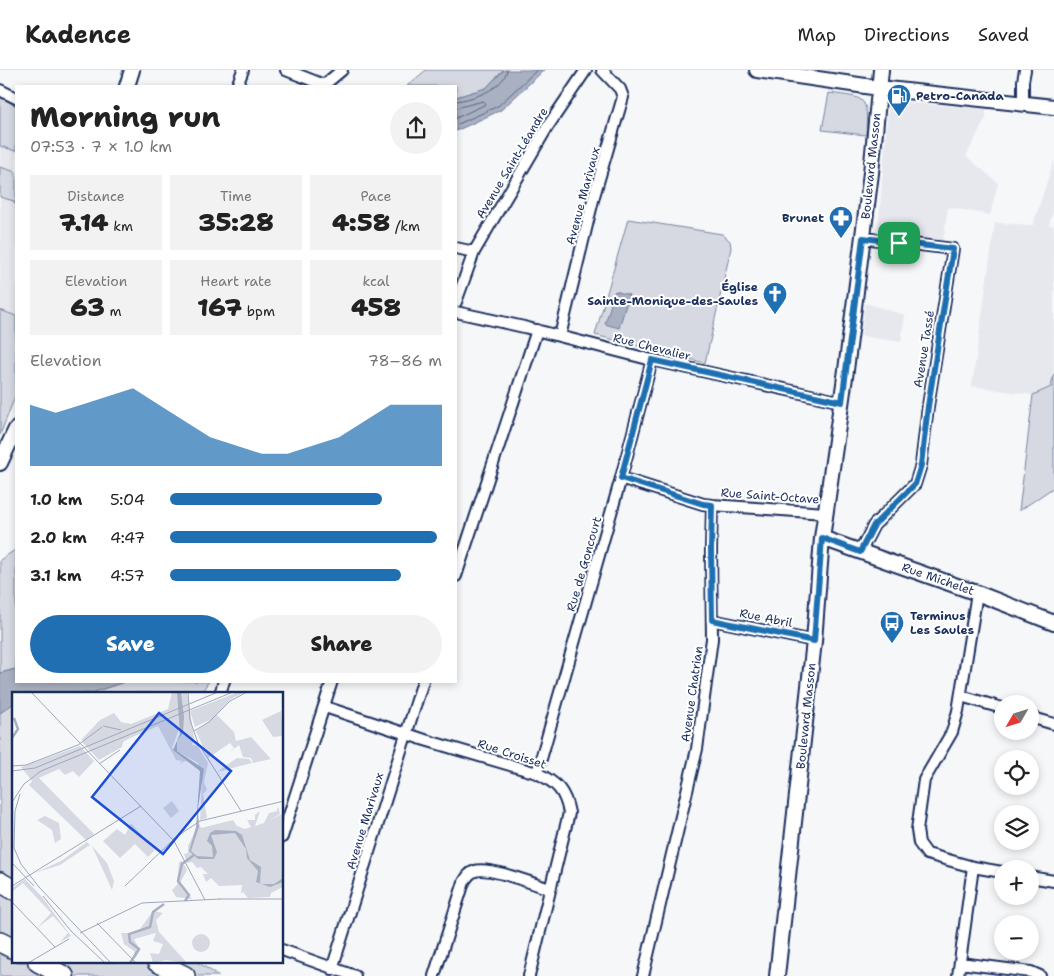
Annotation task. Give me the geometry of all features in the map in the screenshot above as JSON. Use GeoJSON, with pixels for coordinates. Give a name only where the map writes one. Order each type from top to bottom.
{"type":"FeatureCollection","features":[{"type":"Feature","properties":{"kind":"highway"},"geometry":{"type":"LineString","coordinates":[[0,882],[12,889]]}},
{"type":"Feature","properties":{"kind":"highway"},"geometry":{"type":"LineString","coordinates":[[0,942],[12,948]]}},
{"type":"Feature","properties":{"kind":"highway"},"geometry":{"type":"LineString","coordinates":[[42,964],[64,976]]}},
{"type":"Feature","properties":{"kind":"highway"},"geometry":{"type":"LineString","coordinates":[[150,964],[171,976]]}},
{"type":"Feature","properties":{"kind":"highway"},"geometry":{"type":"LineString","coordinates":[[161,964],[185,976]]}},
{"type":"Feature","properties":{"kind":"main road"},"geometry":{"type":"LineString","coordinates":[[127,85],[132,70]]}},
{"type":"Feature","properties":{"kind":"main road"},"geometry":{"type":"LineString","coordinates":[[757,70],[879,88],[1054,106]]}},
{"type":"Feature","properties":{"kind":"main road","name":"Boulevard Masson"},"geometry":{"type":"LineString","coordinates":[[777,976],[814,641],[822,538],[863,238],[881,70]]}},
{"type":"Feature","properties":{"kind":"main road"},"geometry":{"type":"LineString","coordinates":[[0,463],[15,431]]}},
{"type":"Feature","properties":{"kind":"main road","name":"Rue Michelet"},"geometry":{"type":"LineString","coordinates":[[822,538],[977,593],[1054,623]]}},
{"type":"Feature","properties":{"kind":"street"},"geometry":{"type":"LineString","coordinates":[[237,85],[243,70]]}},
{"type":"Feature","properties":{"kind":"street"},"geometry":{"type":"LineString","coordinates":[[286,70],[324,84],[342,70]]}},
{"type":"Feature","properties":{"kind":"street","name":"Avenue Saint-Léandre"},"geometry":{"type":"LineString","coordinates":[[457,299],[474,252],[548,126],[586,70]]}},
{"type":"Feature","properties":{"kind":"street","name":"Avenue Marivaux"},"geometry":{"type":"LineString","coordinates":[[560,336],[594,196],[623,97],[620,89],[602,70]]}},
{"type":"Feature","properties":{"kind":"street"},"geometry":{"type":"LineString","coordinates":[[1023,104],[1025,70]]}},
{"type":"Feature","properties":{"kind":"street"},"geometry":{"type":"LineString","coordinates":[[0,90],[15,98]]}},
{"type":"Feature","properties":{"kind":"street","name":"Avenue Tassé"},"geometry":{"type":"LineString","coordinates":[[860,552],[874,525],[915,484],[921,465],[928,406],[953,249],[863,238]]}},
{"type":"Feature","properties":{"kind":"street"},"geometry":{"type":"LineString","coordinates":[[457,248],[474,252]]}},
{"type":"Feature","properties":{"kind":"street","name":"Rue Chevalier"},"geometry":{"type":"LineString","coordinates":[[457,312],[537,330],[652,360],[842,402]]}},
{"type":"Feature","properties":{"kind":"street"},"geometry":{"type":"LineString","coordinates":[[457,573],[537,330]]}},
{"type":"Feature","properties":{"kind":"street","name":"Rue de Goncourt"},"geometry":{"type":"LineString","coordinates":[[537,773],[621,478],[652,360]]}},
{"type":"Feature","properties":{"kind":"street"},"geometry":{"type":"LineString","coordinates":[[621,478],[703,504],[712,505]]}},
{"type":"Feature","properties":{"kind":"street","name":"Rue Saint-Octave"},"geometry":{"type":"LineString","coordinates":[[712,505],[825,513]]}},
{"type":"Feature","properties":{"kind":"street","name":"Avenue Chatrian"},"geometry":{"type":"LineString","coordinates":[[643,976],[697,749],[712,639],[712,505]]}},
{"type":"Feature","properties":{"kind":"street"},"geometry":{"type":"LineString","coordinates":[[977,593],[961,696],[952,732],[924,780],[916,830],[919,843],[927,854],[994,870]]}},
{"type":"Feature","properties":{"kind":"street","name":"Rue Abril"},"geometry":{"type":"LineString","coordinates":[[712,620],[814,641]]}},
{"type":"Feature","properties":{"kind":"street"},"geometry":{"type":"LineString","coordinates":[[284,831],[331,683]]}},
{"type":"Feature","properties":{"kind":"street","name":"Avenue Marivaux"},"geometry":{"type":"LineString","coordinates":[[332,969],[421,683]]}},
{"type":"Feature","properties":{"kind":"street"},"geometry":{"type":"LineString","coordinates":[[961,696],[994,706]]}},
{"type":"Feature","properties":{"kind":"street","name":"Rue Croisset"},"geometry":{"type":"LineString","coordinates":[[324,707],[406,734],[537,773],[554,782],[566,798],[569,813],[529,976]]}},
{"type":"Feature","properties":{"kind":"street"},"geometry":{"type":"LineString","coordinates":[[1039,720],[1054,724]]}},
{"type":"Feature","properties":{"kind":"street"},"geometry":{"type":"LineString","coordinates":[[958,976],[973,866]]}},
{"type":"Feature","properties":{"kind":"street"},"geometry":{"type":"LineString","coordinates":[[434,976],[464,882],[468,875],[479,870],[490,870],[550,889]]}},
{"type":"Feature","properties":{"kind":"street"},"geometry":{"type":"LineString","coordinates":[[1039,878],[1054,881]]}},
{"type":"Feature","properties":{"kind":"street"},"geometry":{"type":"LineString","coordinates":[[284,951],[356,976]]}},
{"type":"Feature","properties":{"kind":"street"},"geometry":{"type":"LineString","coordinates":[[960,964],[1031,972],[1040,976]]}},
{"type":"Feature","properties":{"kind":"shaded area"},"geometry":{"type":"Polygon","coordinates":[[[426,70],[503,70],[486,88],[457,97],[457,85],[408,85],[426,70]]]}},
{"type":"Feature","properties":{"kind":"shaded area"},"geometry":{"type":"Polygon","coordinates":[[[829,93],[851,96],[862,101],[866,112],[866,135],[822,130],[829,93]]]}},
{"type":"Feature","properties":{"kind":"shaded area"},"geometry":{"type":"Polygon","coordinates":[[[0,97],[15,105],[15,397],[0,435],[0,97]]]}},
{"type":"Feature","properties":{"kind":"shaded area"},"geometry":{"type":"Polygon","coordinates":[[[0,97],[15,105],[15,151],[0,146],[0,97]]]}},
{"type":"Feature","properties":{"kind":"shaded area"},"geometry":{"type":"Polygon","coordinates":[[[893,103],[986,109],[986,118],[966,156],[998,183],[990,215],[948,207],[943,241],[878,232],[888,109],[893,103]]]}},
{"type":"Feature","properties":{"kind":"shaded area"},"geometry":{"type":"Polygon","coordinates":[[[1054,160],[1054,209],[1049,225],[1054,226],[1054,374],[1051,387],[1033,395],[972,386],[995,223],[1033,225],[1054,160]]]}},
{"type":"Feature","properties":{"kind":"shaded area"},"geometry":{"type":"Polygon","coordinates":[[[0,167],[15,172],[15,204],[14,201],[0,197],[0,167]]]}},
{"type":"Feature","properties":{"kind":"shaded area"},"geometry":{"type":"Polygon","coordinates":[[[628,219],[722,234],[730,241],[731,248],[705,363],[595,335],[628,219]]]}},
{"type":"Feature","properties":{"kind":"shaded area"},"geometry":{"type":"Polygon","coordinates":[[[865,303],[905,315],[901,342],[861,336],[865,303]]]}},
{"type":"Feature","properties":{"kind":"shaded area"},"geometry":{"type":"Polygon","coordinates":[[[0,310],[15,316],[15,397],[0,435],[0,310]]]}},
{"type":"Feature","properties":{"kind":"shaded area"},"geometry":{"type":"Polygon","coordinates":[[[1054,374],[1054,487],[1019,511],[1033,395],[1051,387],[1054,374]]]}},
{"type":"Feature","properties":{"kind":"shaded area"},"geometry":{"type":"Polygon","coordinates":[[[15,550],[15,669],[0,673],[0,560],[15,550]]]}},
{"type":"Feature","properties":{"kind":"shaded area"},"geometry":{"type":"Polygon","coordinates":[[[121,683],[208,683],[202,692],[94,692],[121,683]]]}},
{"type":"Feature","properties":{"kind":"shaded area"},"geometry":{"type":"Polygon","coordinates":[[[12,704],[12,964],[200,964],[219,976],[0,976],[0,713],[12,704]]]}},
{"type":"Feature","properties":{"kind":"water"},"geometry":{"type":"Polygon","coordinates":[[[504,70],[544,70],[501,110],[457,131],[457,97],[486,88],[504,70]]]}},
{"type":"Feature","properties":{"kind":"water"},"geometry":{"type":"Polygon","coordinates":[[[615,291],[629,295],[619,328],[605,324],[615,291]]]}},
{"type":"Feature","properties":{"kind":"water"},"geometry":{"type":"Polygon","coordinates":[[[15,669],[15,683],[121,683],[94,692],[12,692],[12,704],[0,713],[0,673],[15,669]]]}},
{"type":"Feature","properties":{"kind":"place","name":"Petro-Canada"},"geometry":{"type":"Point","coordinates":[899,117]}},
{"type":"Feature","properties":{"kind":"place","name":"Brunet"},"geometry":{"type":"Point","coordinates":[841,239]}},
{"type":"Feature","properties":{"kind":"place","name":"Église Sainte-Monique-des-Saules"},"geometry":{"type":"Point","coordinates":[775,315]}},
{"type":"Feature","properties":{"kind":"place","name":"Terminus Les Saules"},"geometry":{"type":"Point","coordinates":[892,644]}},
{"type":"Feature","properties":{"kind":"route"},"geometry":{"type":"LineString","coordinates":[[863,238],[899,243],[953,249],[928,406],[921,465],[915,484],[874,525],[860,552],[822,538],[814,641],[712,620],[712,505],[703,504],[621,478],[652,360],[842,402],[863,238]]}}]}
